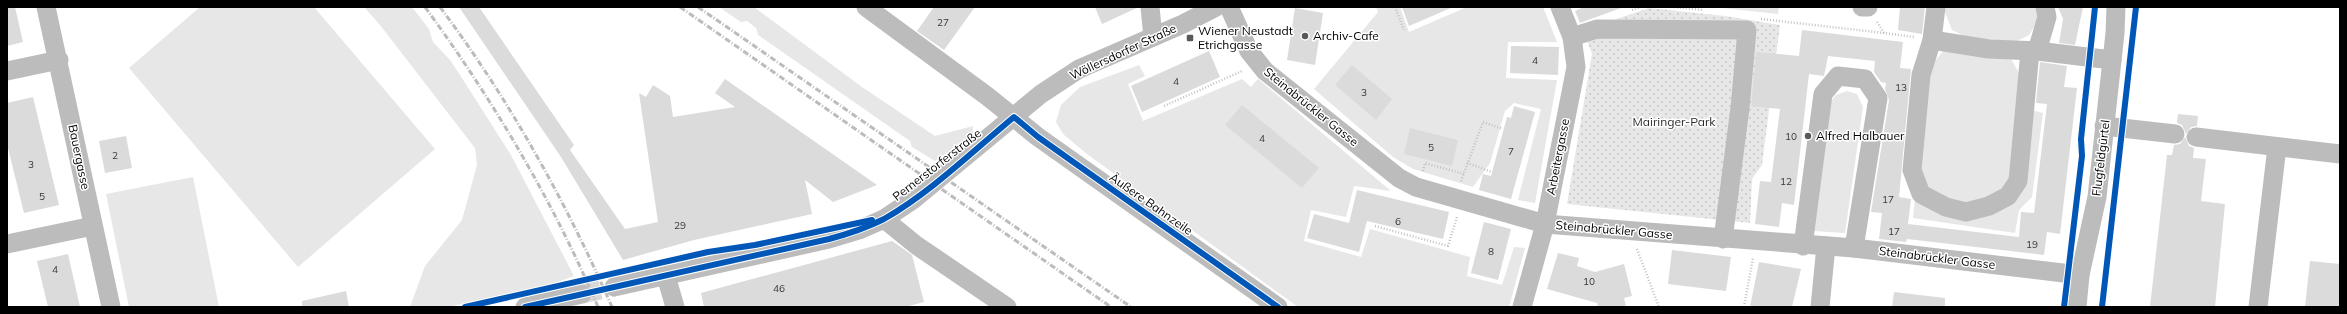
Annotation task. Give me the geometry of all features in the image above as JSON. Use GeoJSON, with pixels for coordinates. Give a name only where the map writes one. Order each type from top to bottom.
{"type":"FeatureCollection","features":[{"type":"Feature","properties":{"kind":"street","name":"Bauergasse"},"geometry":{"type":"LineString","coordinates":[[46,7],[59,60],[111,307]]}},
{"type":"Feature","properties":{"kind":"street","name":"Äußere Bahnzeile"},"geometry":{"type":"LineString","coordinates":[[866,7],[884,13],[1038,137],[1278,307]]}},
{"type":"Feature","properties":{"kind":"street"},"geometry":{"type":"LineString","coordinates":[[1150,7],[1152,37]]}},
{"type":"Feature","properties":{"kind":"street","name":"Wöllersdorfer Straße"},"geometry":{"type":"LineString","coordinates":[[1014,117],[1041,94],[1079,69],[1183,24],[1216,7]]}},
{"type":"Feature","properties":{"kind":"street","name":"Steinabrückler Gasse"},"geometry":{"type":"LineString","coordinates":[[1230,7],[1249,51],[1259,64],[1399,178],[1416,187],[1545,224],[1803,246],[1854,248],[2080,275]]}},
{"type":"Feature","properties":{"kind":"street","name":"Arbeitergasse"},"geometry":{"type":"LineString","coordinates":[[1522,307],[1545,224],[1576,67],[1572,38],[1560,7]]}},
{"type":"Feature","properties":{"kind":"street"},"geometry":{"type":"LineString","coordinates":[[1936,7],[1932,40],[1921,75],[1912,170],[1921,194],[1946,207],[1966,212],[1989,206],[2008,196],[2018,181],[2034,51],[2047,17],[2045,7]]}},
{"type":"Feature","properties":{"kind":"street","name":"Flugfeldgürtel"},"geometry":{"type":"LineString","coordinates":[[2077,307],[2080,275],[2097,196],[2112,60],[2116,7]]}},
{"type":"Feature","properties":{"kind":"street"},"geometry":{"type":"LineString","coordinates":[[1572,38],[1597,29],[1747,30],[1740,108],[1723,239]]}},
{"type":"Feature","properties":{"kind":"street"},"geometry":{"type":"LineString","coordinates":[[1932,40],[1989,49],[2034,51],[2112,60]]}},
{"type":"Feature","properties":{"kind":"street"},"geometry":{"type":"LineString","coordinates":[[7,71],[59,60]]}},
{"type":"Feature","properties":{"kind":"street"},"geometry":{"type":"LineString","coordinates":[[1803,246],[1823,94],[1838,76],[1865,79],[1878,98],[1854,248]]}},
{"type":"Feature","properties":{"kind":"street","name":"Pernerstorferstraße"},"geometry":{"type":"LineString","coordinates":[[614,287],[829,239],[859,230],[884,218],[914,199],[1014,117]]}},
{"type":"Feature","properties":{"kind":"street"},"geometry":{"type":"LineString","coordinates":[[2104,126],[2175,134]]}},
{"type":"Feature","properties":{"kind":"street"},"geometry":{"type":"LineString","coordinates":[[2196,137],[2340,154]]}},
{"type":"Feature","properties":{"kind":"street"},"geometry":{"type":"LineString","coordinates":[[2258,307],[2277,147]]}},
{"type":"Feature","properties":{"kind":"street"},"geometry":{"type":"LineString","coordinates":[[884,218],[916,245],[1007,307]]}},
{"type":"Feature","properties":{"kind":"street"},"geometry":{"type":"LineString","coordinates":[[7,244],[93,226]]}},
{"type":"Feature","properties":{"kind":"street"},"geometry":{"type":"LineString","coordinates":[[1820,307],[1826,246]]}},
{"type":"Feature","properties":{"kind":"street"},"geometry":{"type":"LineString","coordinates":[[666,276],[676,307]]}},
{"type":"Feature","properties":{"kind":"street"},"geometry":{"type":"LineString","coordinates":[[524,307],[582,294]]}},
{"type":"Feature","properties":{"kind":"path"},"geometry":{"type":"LineString","coordinates":[[1395,7],[1404,30]]}},
{"type":"Feature","properties":{"kind":"path"},"geometry":{"type":"LineString","coordinates":[[1866,7],[1884,33]]}},
{"type":"Feature","properties":{"kind":"path"},"geometry":{"type":"LineString","coordinates":[[1747,30],[1749,17],[1932,40]]}},
{"type":"Feature","properties":{"kind":"path"},"geometry":{"type":"LineString","coordinates":[[1164,106],[1259,64]]}},
{"type":"Feature","properties":{"kind":"path"},"geometry":{"type":"LineString","coordinates":[[1374,226],[1448,246],[1467,163],[1483,122],[1503,129]]}},
{"type":"Feature","properties":{"kind":"path"},"geometry":{"type":"LineString","coordinates":[[1416,187],[1426,163],[1464,174]]}},
{"type":"Feature","properties":{"kind":"path"},"geometry":{"type":"LineString","coordinates":[[1467,163],[1492,172]]}},
{"type":"Feature","properties":{"kind":"path"},"geometry":{"type":"LineString","coordinates":[[1630,232],[1659,307]]}},
{"type":"Feature","properties":{"kind":"path"},"geometry":{"type":"LineString","coordinates":[[1744,307],[1756,242]]}},
{"type":"Feature","properties":{"kind":"green space"},"geometry":{"type":"Polygon","coordinates":[[[200,7],[314,7],[435,149],[298,267],[129,68],[200,7]]]}},
{"type":"Feature","properties":{"kind":"green space"},"geometry":{"type":"Polygon","coordinates":[[[364,7],[412,7],[429,29],[433,42],[451,61],[511,155],[574,276],[541,288],[447,307],[410,307],[425,266],[462,220],[477,165],[475,148],[380,25],[364,7]]]}},
{"type":"Feature","properties":{"kind":"green space"},"geometry":{"type":"Polygon","coordinates":[[[719,7],[754,7],[862,87],[935,136],[973,126],[972,139],[935,161],[912,147],[910,141],[758,35],[756,28],[747,21],[741,22],[719,7]]]}},
{"type":"Feature","properties":{"kind":"green space"},"geometry":{"type":"Polygon","coordinates":[[[1376,7],[1400,7],[1409,32],[1467,7],[1543,7],[1557,42],[1508,42],[1506,78],[1557,80],[1535,203],[1518,200],[1541,109],[1514,103],[1505,111],[1490,163],[1473,187],[1413,169],[1393,157],[1314,89],[1378,12],[1376,7]]]}},
{"type":"Feature","properties":{"kind":"green space"},"geometry":{"type":"Polygon","coordinates":[[[1713,7],[1779,7],[1778,14],[1713,7]]]}},
{"type":"Feature","properties":{"kind":"green space"},"geometry":{"type":"Polygon","coordinates":[[[1943,7],[2038,7],[2037,22],[2029,35],[2015,42],[1970,39],[1952,30],[1943,7]]]}},
{"type":"Feature","properties":{"kind":"green space","name":"Mairinger-Park"},"geometry":{"type":"Polygon","coordinates":[[[1649,8],[1725,16],[1780,25],[1762,165],[1752,179],[1750,223],[1567,204],[1592,54],[1587,40],[1608,22],[1649,8]]]}},
{"type":"Feature","properties":{"kind":"green space"},"geometry":{"type":"Polygon","coordinates":[[[1943,51],[2011,59],[2022,78],[2018,107],[2043,113],[2032,197],[2019,210],[2015,233],[1913,218],[1927,71],[1943,51]]]}},
{"type":"Feature","properties":{"kind":"green space"},"geometry":{"type":"Polygon","coordinates":[[[1139,65],[1145,76],[1128,84],[1143,121],[1242,79],[1251,87],[1258,79],[1391,191],[1354,186],[1346,217],[1311,210],[1304,241],[1361,257],[1370,229],[1470,257],[1467,276],[1502,285],[1514,247],[1525,248],[1509,307],[1298,307],[1087,154],[1063,134],[1056,122],[1061,105],[1080,87],[1139,65]]]}},
{"type":"Feature","properties":{"kind":"green space"},"geometry":{"type":"Polygon","coordinates":[[[1847,91],[1857,94],[1863,107],[1845,233],[1813,231],[1827,106],[1836,95],[1847,91]]]}},
{"type":"Feature","properties":{"kind":"green space"},"geometry":{"type":"Polygon","coordinates":[[[193,177],[219,307],[129,307],[106,194],[193,177]]]}},
{"type":"Feature","properties":{"kind":"building"},"geometry":{"type":"Polygon","coordinates":[[[7,7],[15,7],[23,42],[7,46],[7,7]]]}},
{"type":"Feature","properties":{"kind":"building"},"geometry":{"type":"Polygon","coordinates":[[[459,7],[479,7],[574,145],[570,150],[625,229],[658,222],[639,93],[646,97],[653,85],[670,96],[673,117],[735,107],[715,93],[725,79],[877,185],[833,202],[805,180],[812,214],[694,240],[623,260],[561,157],[459,7]]]}},
{"type":"Feature","properties":{"kind":"building"},"geometry":{"type":"Polygon","coordinates":[[[934,7],[975,7],[944,50],[917,31],[934,7]]]}},
{"type":"Feature","properties":{"kind":"building"},"geometry":{"type":"Polygon","coordinates":[[[1095,7],[1139,7],[1102,24],[1095,7]]]}},
{"type":"Feature","properties":{"kind":"building"},"geometry":{"type":"Polygon","coordinates":[[[1402,7],[1453,7],[1409,26],[1402,7]]]}},
{"type":"Feature","properties":{"kind":"building"},"geometry":{"type":"Polygon","coordinates":[[[1584,7],[1621,8],[1580,23],[1575,11],[1584,7]]]}},
{"type":"Feature","properties":{"kind":"building"},"geometry":{"type":"Polygon","coordinates":[[[1900,7],[1925,7],[1922,34],[1898,30],[1900,7]]]}},
{"type":"Feature","properties":{"kind":"building"},"geometry":{"type":"Polygon","coordinates":[[[2058,7],[2083,7],[2075,45],[2059,43],[2063,19],[2058,7]]]}},
{"type":"Feature","properties":{"kind":"building","name":"Archiv-Cafe"},"geometry":{"type":"Polygon","coordinates":[[[1295,8],[1323,13],[1315,65],[1287,60],[1295,8]]]}},
{"type":"Feature","properties":{"kind":"building"},"geometry":{"type":"Polygon","coordinates":[[[1802,30],[1903,42],[1900,68],[1911,69],[1899,197],[1911,199],[1908,224],[2019,237],[2021,212],[2034,213],[2047,104],[2036,103],[2040,62],[2067,66],[2064,87],[2077,88],[2060,234],[2047,232],[2044,255],[1907,239],[1906,242],[1879,239],[1882,213],[1871,212],[1889,100],[1885,89],[1886,83],[1881,82],[1874,72],[1875,61],[1828,56],[1824,76],[1809,74],[1794,205],[1782,203],[1779,227],[1755,224],[1760,181],[1771,182],[1780,109],[1751,106],[1756,52],[1799,56],[1802,30]]]}},
{"type":"Feature","properties":{"kind":"building"},"geometry":{"type":"Polygon","coordinates":[[[1511,46],[1559,47],[1558,75],[1510,73],[1511,46]]]}},
{"type":"Feature","properties":{"kind":"building"},"geometry":{"type":"Polygon","coordinates":[[[1209,51],[1220,77],[1142,112],[1131,86],[1209,51]]]}},
{"type":"Feature","properties":{"kind":"building"},"geometry":{"type":"Polygon","coordinates":[[[1352,65],[1392,99],[1376,120],[1335,85],[1352,65]]]}},
{"type":"Feature","properties":{"kind":"building"},"geometry":{"type":"Polygon","coordinates":[[[33,97],[59,205],[24,213],[7,144],[7,103],[33,97]]]}},
{"type":"Feature","properties":{"kind":"building"},"geometry":{"type":"Polygon","coordinates":[[[1242,105],[1319,168],[1302,188],[1225,125],[1242,105]]]}},
{"type":"Feature","properties":{"kind":"building"},"geometry":{"type":"Polygon","coordinates":[[[1514,106],[1535,112],[1511,199],[1479,190],[1483,174],[1491,176],[1507,117],[1511,118],[1514,106]]]}},
{"type":"Feature","properties":{"kind":"building"},"geometry":{"type":"Polygon","coordinates":[[[2178,114],[2198,116],[2197,126],[2191,127],[2186,134],[2182,125],[2177,123],[2178,114]]]}},
{"type":"Feature","properties":{"kind":"building"},"geometry":{"type":"Polygon","coordinates":[[[1410,128],[1458,140],[1452,166],[1404,154],[1410,128]]]}},
{"type":"Feature","properties":{"kind":"building"},"geometry":{"type":"Polygon","coordinates":[[[126,136],[132,168],[105,173],[99,141],[126,136]]]}},
{"type":"Feature","properties":{"kind":"building"},"geometry":{"type":"Polygon","coordinates":[[[2185,137],[2189,146],[2194,148],[2193,158],[2206,159],[2201,201],[2225,204],[2215,307],[2150,307],[2167,155],[2172,155],[2174,145],[2180,144],[2185,137]]]}},
{"type":"Feature","properties":{"kind":"building"},"geometry":{"type":"Polygon","coordinates":[[[1357,190],[1449,212],[1443,239],[1367,221],[1359,252],[1307,238],[1314,214],[1349,223],[1357,190]]]}},
{"type":"Feature","properties":{"kind":"building"},"geometry":{"type":"Polygon","coordinates":[[[1484,222],[1511,229],[1498,280],[1471,273],[1484,222]]]}},
{"type":"Feature","properties":{"kind":"building"},"geometry":{"type":"Polygon","coordinates":[[[892,241],[912,255],[924,302],[905,307],[704,307],[701,293],[892,241]]]}},
{"type":"Feature","properties":{"kind":"building"},"geometry":{"type":"Polygon","coordinates":[[[1672,250],[1731,257],[1726,291],[1668,284],[1672,250]]]}},
{"type":"Feature","properties":{"kind":"building"},"geometry":{"type":"Polygon","coordinates":[[[1558,253],[1579,258],[1577,266],[1595,272],[1624,264],[1632,296],[1624,298],[1626,307],[1598,307],[1597,303],[1547,289],[1558,253]]]}},
{"type":"Feature","properties":{"kind":"building"},"geometry":{"type":"Polygon","coordinates":[[[68,254],[80,307],[48,307],[37,261],[68,254]]]}},
{"type":"Feature","properties":{"kind":"building"},"geometry":{"type":"Polygon","coordinates":[[[2310,261],[2340,264],[2340,307],[2305,307],[2310,261]]]}},
{"type":"Feature","properties":{"kind":"building"},"geometry":{"type":"Polygon","coordinates":[[[1759,262],[1801,269],[1792,307],[1750,307],[1759,262]]]}},
{"type":"Feature","properties":{"kind":"building"},"geometry":{"type":"Polygon","coordinates":[[[346,291],[349,307],[302,307],[302,301],[346,291]]]}},
{"type":"Feature","properties":{"kind":"building"},"geometry":{"type":"Polygon","coordinates":[[[1894,292],[1945,298],[1945,307],[1892,307],[1894,292]]]}},
{"type":"Feature","properties":{"kind":"tunnel"},"geometry":{"type":"LineString","coordinates":[[582,294],[614,287]]}},
{"type":"Feature","properties":{"kind":"railway"},"geometry":{"type":"LineString","coordinates":[[425,7],[474,78],[520,152],[562,228],[598,307]]}},
{"type":"Feature","properties":{"kind":"railway"},"geometry":{"type":"LineString","coordinates":[[440,7],[490,78],[535,152],[556,190],[612,307]]}},
{"type":"Feature","properties":{"kind":"railway"},"geometry":{"type":"LineString","coordinates":[[680,7],[1111,307]]}},
{"type":"Feature","properties":{"kind":"railway"},"geometry":{"type":"LineString","coordinates":[[698,7],[1131,307]]}},
{"type":"Feature","properties":{"kind":"cycle path"},"geometry":{"type":"LineString","coordinates":[[2064,307],[2082,156],[2081,139],[2095,7]]}},
{"type":"Feature","properties":{"kind":"cycle path"},"geometry":{"type":"LineString","coordinates":[[2102,307],[2136,7]]}},
{"type":"Feature","properties":{"kind":"cycle path"},"geometry":{"type":"LineString","coordinates":[[525,307],[829,239],[864,228],[884,219],[918,197],[1014,117],[1038,137],[1278,307]]}},
{"type":"Feature","properties":{"kind":"cycle path"},"geometry":{"type":"LineString","coordinates":[[465,307],[708,252],[755,245],[872,220]]}},
{"type":"Feature","properties":{"kind":"place","name":"Archiv-Cafe"},"geometry":{"type":"Point","coordinates":[1305,36]}},
{"type":"Feature","properties":{"kind":"place","name":"Wiener Neustadt Etrichgasse"},"geometry":{"type":"Point","coordinates":[1190,38]}},
{"type":"Feature","properties":{"kind":"place","name":"Alfred Halbauer"},"geometry":{"type":"Point","coordinates":[1808,136]}}]}
